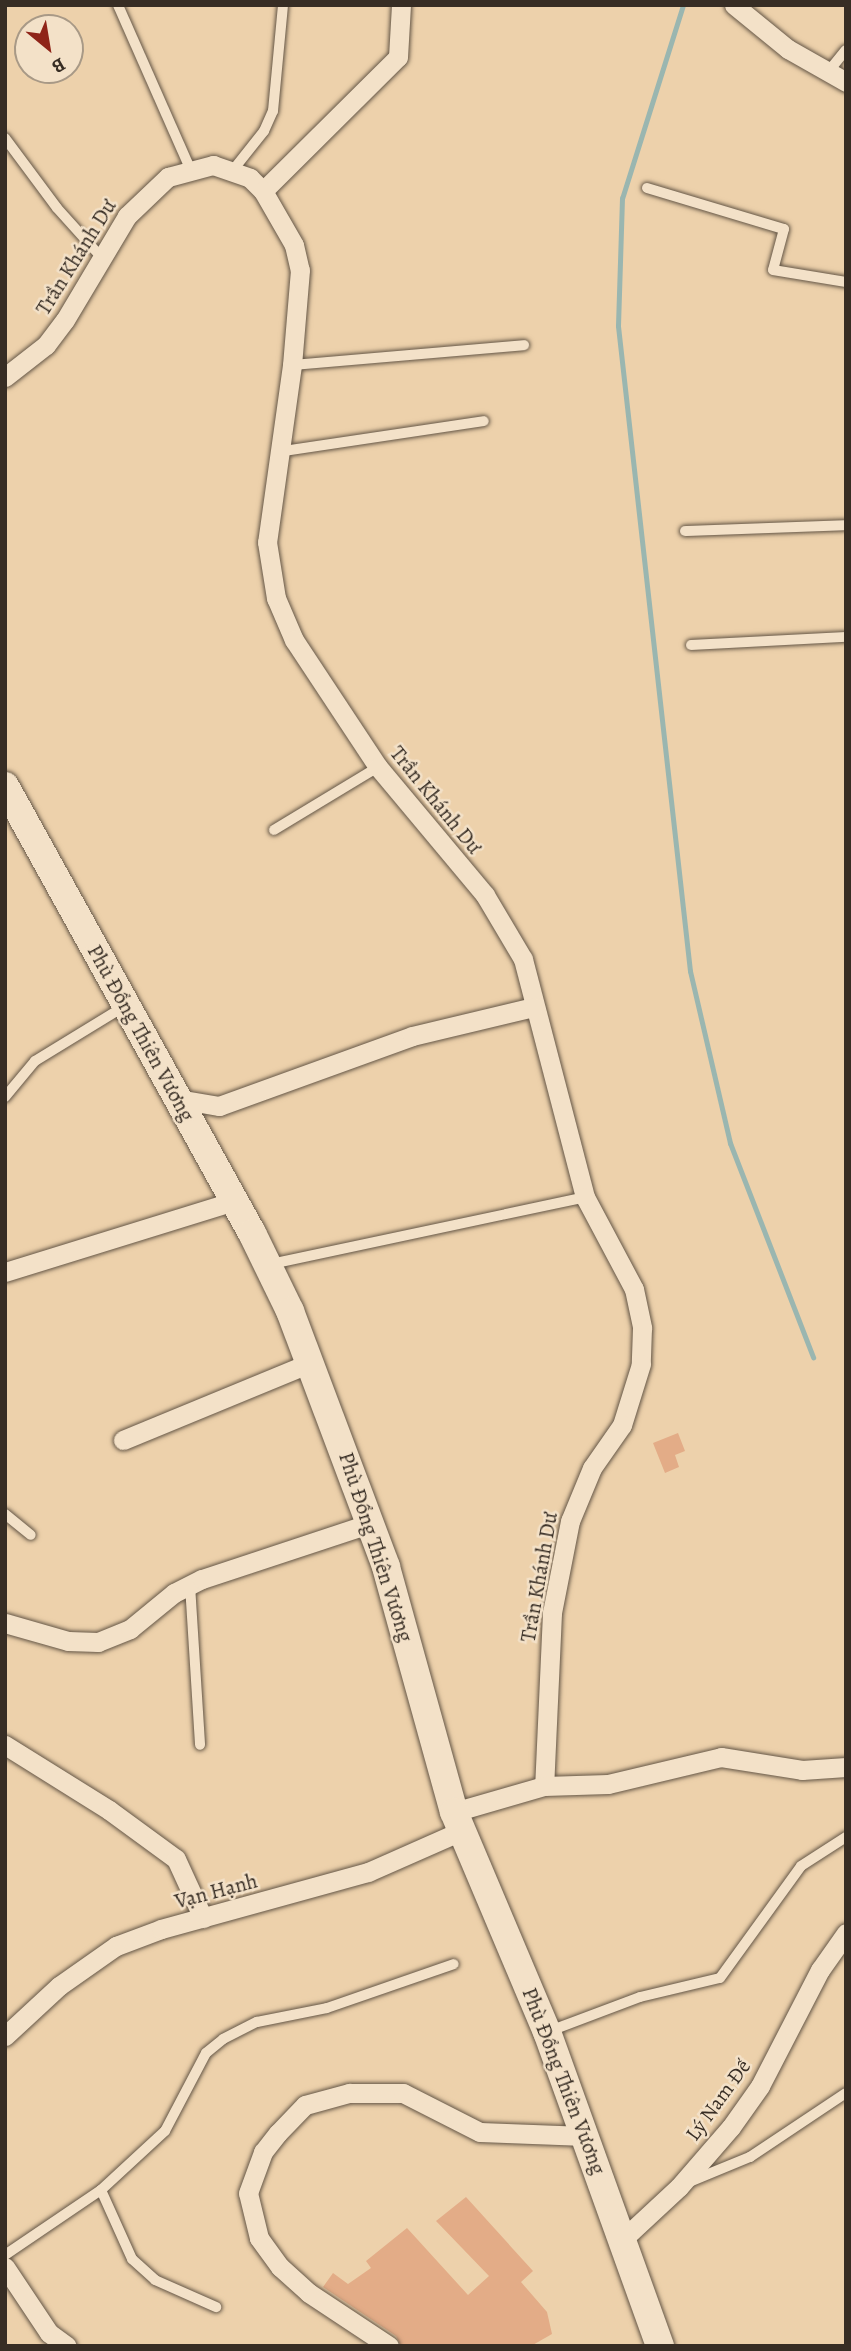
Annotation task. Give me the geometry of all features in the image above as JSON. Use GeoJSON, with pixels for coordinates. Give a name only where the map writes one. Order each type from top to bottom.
{"type":"FeatureCollection","features":[{"type":"Feature","properties":{"kind":"main road","name":"Phù Đổng Thiên Vương"},"geometry":{"type":"LineString","coordinates":[[5,786],[268,1265],[312,1362],[371,1523],[457,1822],[547,2032],[660,2346]]}},
{"type":"Feature","properties":{"kind":"street"},"geometry":{"type":"LineString","coordinates":[[263,191],[398,57],[401,5]]}},
{"type":"Feature","properties":{"kind":"street"},"geometry":{"type":"LineString","coordinates":[[734,5],[788,49],[846,82]]}},
{"type":"Feature","properties":{"kind":"street","name":"Trần Khánh Dư"},"geometry":{"type":"LineString","coordinates":[[5,377],[46,345],[103,259],[127,216],[147,192],[190,168],[213,166],[233,170],[263,191],[294,245],[300,270],[292,365],[277,452],[267,542],[276,598],[294,640],[378,767],[507,928],[523,959],[586,1197],[634,1290],[642,1328],[641,1364],[622,1424],[592,1468],[569,1521],[551,1625],[544,1786]]}},
{"type":"Feature","properties":{"kind":"street"},"geometry":{"type":"LineString","coordinates":[[178,1099],[219,1106],[412,1036],[534,1007]]}},
{"type":"Feature","properties":{"kind":"street"},"geometry":{"type":"LineString","coordinates":[[5,1272],[234,1202]]}},
{"type":"Feature","properties":{"kind":"street"},"geometry":{"type":"LineString","coordinates":[[123,1440],[312,1362]]}},
{"type":"Feature","properties":{"kind":"street"},"geometry":{"type":"LineString","coordinates":[[5,1623],[68,1641],[98,1642],[130,1629],[190,1585],[371,1523]]}},
{"type":"Feature","properties":{"kind":"street"},"geometry":{"type":"LineString","coordinates":[[5,1745],[109,1810],[176,1859],[204,1918]]}},
{"type":"Feature","properties":{"kind":"street"},"geometry":{"type":"LineString","coordinates":[[457,1822],[544,1786],[608,1784],[720,1757],[802,1770],[846,1768]]}},
{"type":"Feature","properties":{"kind":"street","name":"Vạn Hạnh"},"geometry":{"type":"LineString","coordinates":[[5,2036],[59,1986],[116,1946],[368,1872],[457,1822]]}},
{"type":"Feature","properties":{"kind":"street","name":"Lý Nam Đế"},"geometry":{"type":"LineString","coordinates":[[623,2239],[679,2187],[761,2086],[820,1970],[846,1933]]}},
{"type":"Feature","properties":{"kind":"street"},"geometry":{"type":"LineString","coordinates":[[389,2346],[309,2293],[271,2257],[259,2238],[248,2193],[263,2152],[278,2133],[305,2105],[349,2093],[403,2092],[480,2132],[585,2136]]}},
{"type":"Feature","properties":{"kind":"street"},"geometry":{"type":"LineString","coordinates":[[5,2267],[49,2333],[67,2346]]}},
{"type":"Feature","properties":{"kind":"lane"},"geometry":{"type":"LineString","coordinates":[[118,5],[190,168]]}},
{"type":"Feature","properties":{"kind":"lane"},"geometry":{"type":"LineString","coordinates":[[233,170],[264,131],[273,111],[283,5]]}},
{"type":"Feature","properties":{"kind":"lane"},"geometry":{"type":"LineString","coordinates":[[828,72],[846,50]]}},
{"type":"Feature","properties":{"kind":"lane"},"geometry":{"type":"LineString","coordinates":[[5,138],[57,208],[103,259]]}},
{"type":"Feature","properties":{"kind":"lane"},"geometry":{"type":"LineString","coordinates":[[647,188],[785,229],[773,270],[846,282]]}},
{"type":"Feature","properties":{"kind":"lane"},"geometry":{"type":"LineString","coordinates":[[292,365],[524,345]]}},
{"type":"Feature","properties":{"kind":"lane"},"geometry":{"type":"LineString","coordinates":[[277,452],[484,421]]}},
{"type":"Feature","properties":{"kind":"lane"},"geometry":{"type":"LineString","coordinates":[[685,531],[846,525]]}},
{"type":"Feature","properties":{"kind":"lane"},"geometry":{"type":"LineString","coordinates":[[691,645],[846,637]]}},
{"type":"Feature","properties":{"kind":"lane"},"geometry":{"type":"LineString","coordinates":[[274,830],[378,767]]}},
{"type":"Feature","properties":{"kind":"lane"},"geometry":{"type":"LineString","coordinates":[[5,1097],[35,1062],[127,1005]]}},
{"type":"Feature","properties":{"kind":"lane"},"geometry":{"type":"LineString","coordinates":[[268,1265],[586,1197]]}},
{"type":"Feature","properties":{"kind":"lane"},"geometry":{"type":"LineString","coordinates":[[5,1514],[31,1535]]}},
{"type":"Feature","properties":{"kind":"lane"},"geometry":{"type":"LineString","coordinates":[[190,1585],[200,1745]]}},
{"type":"Feature","properties":{"kind":"lane"},"geometry":{"type":"LineString","coordinates":[[547,2032],[640,1997],[719,1978],[801,1867],[846,1837]]}},
{"type":"Feature","properties":{"kind":"lane"},"geometry":{"type":"LineString","coordinates":[[5,2255],[101,2190],[165,2131],[206,2053],[223,2039],[257,2022],[327,2008],[454,1964]]}},
{"type":"Feature","properties":{"kind":"lane"},"geometry":{"type":"LineString","coordinates":[[679,2187],[750,2157],[846,2093]]}},
{"type":"Feature","properties":{"kind":"lane"},"geometry":{"type":"LineString","coordinates":[[101,2190],[132,2259],[155,2280],[216,2306]]}},
{"type":"Feature","properties":{"kind":"building"},"geometry":{"type":"Polygon","coordinates":[[[678,1433],[685,1451],[675,1455],[679,1467],[665,1473],[653,1443],[678,1433]]]}},
{"type":"Feature","properties":{"kind":"building"},"geometry":{"type":"Polygon","coordinates":[[[466,2197],[533,2271],[521,2282],[547,2312],[552,2334],[531,2346],[401,2346],[396,2336],[323,2287],[333,2273],[348,2284],[371,2268],[366,2261],[407,2228],[468,2295],[489,2276],[436,2221],[466,2197]]]}},
{"type":"Feature","properties":{"kind":"waterway"},"geometry":{"type":"LineString","coordinates":[[683,5],[622,198],[618,326],[690,971],[730,1143],[813,1357]]}}]}
